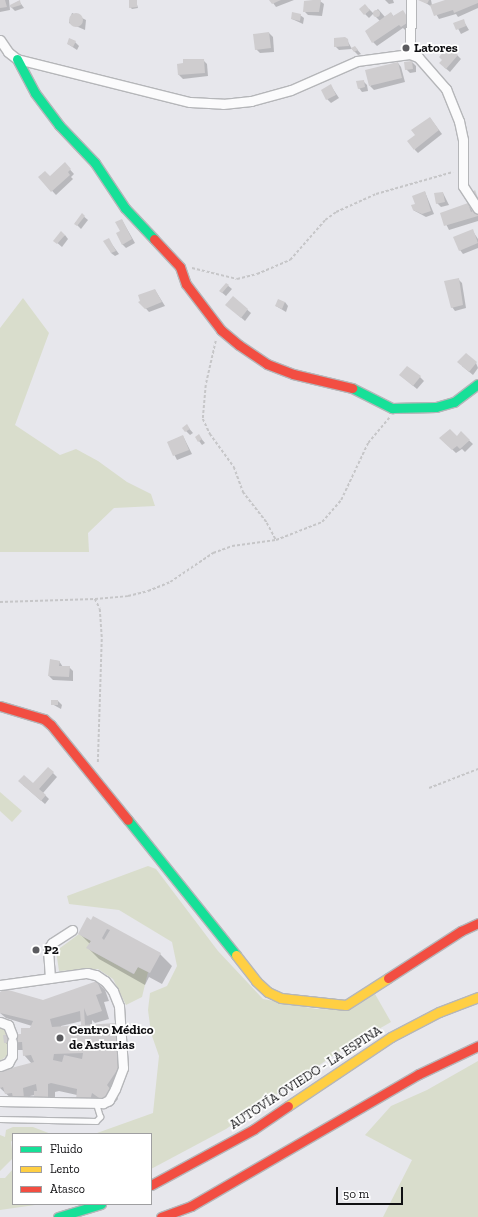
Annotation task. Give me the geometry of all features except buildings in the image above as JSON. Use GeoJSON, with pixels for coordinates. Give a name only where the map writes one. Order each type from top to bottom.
{"type":"FeatureCollection","features":[{"type":"Feature","properties":{"kind":"main road"},"geometry":{"type":"LineString","coordinates":[[17,59],[36,93],[59,125],[95,162],[125,208],[180,267],[186,284],[221,330],[267,364],[293,374],[331,382],[360,392],[392,408],[436,407],[454,402],[478,384]]}},
{"type":"Feature","properties":{"kind":"main road"},"geometry":{"type":"LineString","coordinates":[[0,706],[44,719],[97,780],[256,981],[268,992],[281,998],[346,1004],[461,931],[478,923]]}},
{"type":"Feature","properties":{"kind":"main road","name":"AUTOVÍA OVIEDO - LA ESPINA"},"geometry":{"type":"LineString","coordinates":[[152,1184],[254,1129],[391,1037],[439,1012],[478,997]]}},
{"type":"Feature","properties":{"kind":"main road"},"geometry":{"type":"LineString","coordinates":[[161,1217],[191,1206],[419,1074],[478,1046]]}},
{"type":"Feature","properties":{"kind":"main road"},"geometry":{"type":"LineString","coordinates":[[58,1217],[99,1205]]}},
{"type":"Feature","properties":{"kind":"street"},"geometry":{"type":"LineString","coordinates":[[410,54],[411,0]]}},
{"type":"Feature","properties":{"kind":"street"},"geometry":{"type":"LineString","coordinates":[[0,40],[8,52],[17,59],[190,102],[223,104],[251,101],[291,90],[357,62],[410,54],[418,57],[446,89],[462,134],[463,186],[478,209]]}},
{"type":"Feature","properties":{"kind":"street"},"geometry":{"type":"LineString","coordinates":[[50,978],[48,949],[52,943],[72,930]]}},
{"type":"Feature","properties":{"kind":"street"},"geometry":{"type":"LineString","coordinates":[[0,985],[50,978],[96,974],[113,991],[119,1006],[123,1068],[109,1100],[96,1104],[0,1101]]}},
{"type":"Feature","properties":{"kind":"street"},"geometry":{"type":"LineString","coordinates":[[0,1022],[8,1025],[12,1038],[12,1056],[8,1063],[0,1066]]}},
{"type":"Feature","properties":{"kind":"lane"},"geometry":{"type":"LineString","coordinates":[[0,1119],[96,1121],[100,1117],[96,1104]]}},
{"type":"Feature","properties":{"kind":"path"},"geometry":{"type":"LineString","coordinates":[[180,267],[213,271],[237,279],[257,274],[290,260],[325,220],[336,212],[376,194],[463,169]]}},
{"type":"Feature","properties":{"kind":"path"},"geometry":{"type":"LineString","coordinates":[[221,330],[214,346],[203,419],[210,434],[234,467],[243,492],[267,523],[276,540]]}},
{"type":"Feature","properties":{"kind":"path"},"geometry":{"type":"LineString","coordinates":[[0,602],[95,599],[128,596],[148,591],[170,582],[213,553],[232,546],[276,540],[322,522],[341,500],[368,443],[391,416],[392,408]]}},
{"type":"Feature","properties":{"kind":"path"},"geometry":{"type":"LineString","coordinates":[[95,599],[100,609],[102,639],[97,780]]}},
{"type":"Feature","properties":{"kind":"path"},"geometry":{"type":"LineString","coordinates":[[429,788],[478,769]]}},
{"type":"Feature","properties":{"kind":"green space"},"geometry":{"type":"Polygon","coordinates":[[[23,298],[49,333],[15,425],[60,455],[76,449],[98,461],[127,482],[151,494],[155,506],[114,508],[88,533],[89,552],[0,552],[0,328],[23,298]]]}},
{"type":"Feature","properties":{"kind":"green space"},"geometry":{"type":"Polygon","coordinates":[[[0,792],[22,811],[12,822],[0,811],[0,792]]]}},
{"type":"Feature","properties":{"kind":"green space"},"geometry":{"type":"Polygon","coordinates":[[[148,866],[156,869],[218,951],[263,999],[316,1009],[346,1010],[375,994],[391,1022],[337,1053],[226,1129],[152,1168],[152,1133],[97,1133],[153,1113],[159,1056],[151,1033],[148,1010],[150,993],[167,986],[177,966],[172,942],[119,910],[69,904],[67,896],[148,866]]]}},
{"type":"Feature","properties":{"kind":"green space"},"geometry":{"type":"Polygon","coordinates":[[[79,934],[91,941],[87,948],[133,974],[138,967],[148,972],[142,997],[126,1005],[113,979],[98,969],[59,971],[56,951],[79,934]]]}},
{"type":"Feature","properties":{"kind":"green space"},"geometry":{"type":"Polygon","coordinates":[[[0,1026],[7,1032],[8,1055],[0,1061],[0,1026]]]}},
{"type":"Feature","properties":{"kind":"green space"},"geometry":{"type":"Polygon","coordinates":[[[478,1061],[478,1217],[383,1217],[412,1160],[365,1135],[391,1106],[427,1090],[478,1061]]]}},
{"type":"Feature","properties":{"kind":"green space"},"geometry":{"type":"Polygon","coordinates":[[[13,1127],[33,1127],[48,1133],[12,1133],[12,1159],[0,1171],[0,1135],[5,1137],[6,1130],[13,1127]]]}},
{"type":"Feature","properties":{"kind":"green space"},"geometry":{"type":"Polygon","coordinates":[[[12,1170],[12,1205],[35,1205],[0,1210],[0,1178],[5,1178],[12,1170]]]}},
{"type":"Feature","properties":{"kind":"traffic: fast"},"geometry":{"type":"LineString","coordinates":[[17,59],[35,93],[59,125],[95,163],[125,208],[154,239]]}},
{"type":"Feature","properties":{"kind":"traffic: fast"},"geometry":{"type":"LineString","coordinates":[[352,388],[392,408],[436,407],[454,402],[478,384]]}},
{"type":"Feature","properties":{"kind":"traffic: fast"},"geometry":{"type":"LineString","coordinates":[[128,820],[236,955]]}},
{"type":"Feature","properties":{"kind":"traffic: fast"},"geometry":{"type":"LineString","coordinates":[[58,1217],[98,1205]]}},
{"type":"Feature","properties":{"kind":"traffic: slow"},"geometry":{"type":"LineString","coordinates":[[236,955],[256,981],[268,992],[281,998],[346,1005],[388,978]]}},
{"type":"Feature","properties":{"kind":"traffic: slow"},"geometry":{"type":"LineString","coordinates":[[288,1106],[391,1037],[439,1012],[478,997]]}},
{"type":"Feature","properties":{"kind":"traffic: jam"},"geometry":{"type":"LineString","coordinates":[[154,239],[180,267],[186,284],[221,330],[239,345],[267,364],[293,374],[352,388]]}},
{"type":"Feature","properties":{"kind":"traffic: jam"},"geometry":{"type":"LineString","coordinates":[[0,706],[44,719],[51,725],[128,820]]}},
{"type":"Feature","properties":{"kind":"traffic: jam"},"geometry":{"type":"LineString","coordinates":[[388,978],[461,931],[478,923]]}},
{"type":"Feature","properties":{"kind":"traffic: jam"},"geometry":{"type":"LineString","coordinates":[[161,1217],[191,1206],[419,1074],[478,1046]]}},
{"type":"Feature","properties":{"kind":"traffic: jam"},"geometry":{"type":"LineString","coordinates":[[152,1184],[254,1129],[288,1106]]}},
{"type":"Feature","properties":{"kind":"place","name":"Latores"},"geometry":{"type":"Point","coordinates":[406,48]}},
{"type":"Feature","properties":{"kind":"place","name":"P2"},"geometry":{"type":"Point","coordinates":[36,950]}},
{"type":"Feature","properties":{"kind":"place","name":"Centro Médico de Asturias"},"geometry":{"type":"Point","coordinates":[60,1038]}}]}
